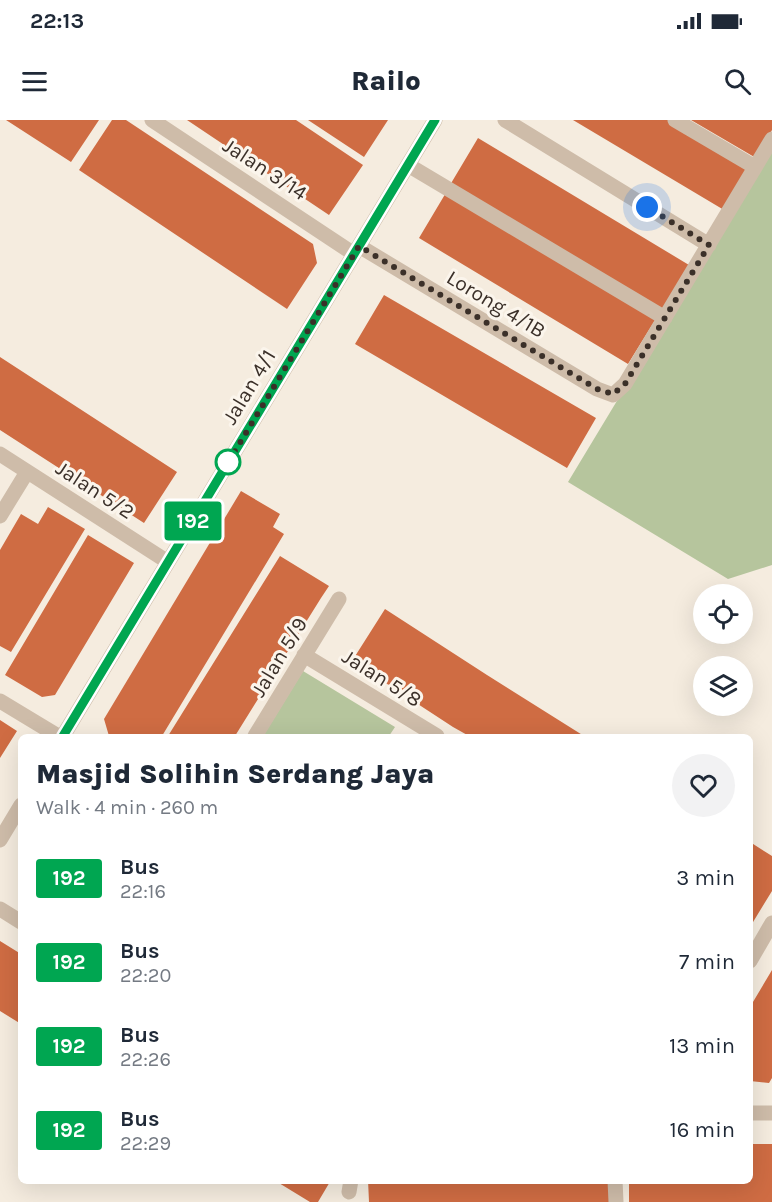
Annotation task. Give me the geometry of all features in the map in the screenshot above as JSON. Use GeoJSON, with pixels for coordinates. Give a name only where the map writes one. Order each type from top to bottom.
{"type":"FeatureCollection","features":[{"type":"Feature","properties":{"kind":"street","name":"Jalan 3/14"},"geometry":{"type":"LineString","coordinates":[[152,120],[357,250]]}},
{"type":"Feature","properties":{"kind":"street","name":"Jalan 4/1"},"geometry":{"type":"LineString","coordinates":[[61,734],[435,120]]}},
{"type":"Feature","properties":{"kind":"street"},"geometry":{"type":"LineString","coordinates":[[505,120],[709,245]]}},
{"type":"Feature","properties":{"kind":"street"},"geometry":{"type":"LineString","coordinates":[[675,120],[755,167]]}},
{"type":"Feature","properties":{"kind":"street"},"geometry":{"type":"LineString","coordinates":[[408,165],[665,318],[772,140]]}},
{"type":"Feature","properties":{"kind":"street","name":"Lorong 4/1B"},"geometry":{"type":"LineString","coordinates":[[357,250],[597,389],[613,394],[625,384],[665,318]]}},
{"type":"Feature","properties":{"kind":"street","name":"Jalan 5/2"},"geometry":{"type":"LineString","coordinates":[[0,454],[168,562]]}},
{"type":"Feature","properties":{"kind":"street"},"geometry":{"type":"LineString","coordinates":[[0,516],[27,472]]}},
{"type":"Feature","properties":{"kind":"street","name":"Jalan 5/9"},"geometry":{"type":"LineString","coordinates":[[256,734],[339,599]]}},
{"type":"Feature","properties":{"kind":"street","name":"Jalan 5/8"},"geometry":{"type":"LineString","coordinates":[[304,655],[434,734]]}},
{"type":"Feature","properties":{"kind":"street"},"geometry":{"type":"LineString","coordinates":[[0,701],[57,734]]}},
{"type":"Feature","properties":{"kind":"street"},"geometry":{"type":"LineString","coordinates":[[0,840],[18,810]]}},
{"type":"Feature","properties":{"kind":"street"},"geometry":{"type":"LineString","coordinates":[[0,909],[18,920]]}},
{"type":"Feature","properties":{"kind":"street"},"geometry":{"type":"LineString","coordinates":[[753,955],[772,923]]}},
{"type":"Feature","properties":{"kind":"street"},"geometry":{"type":"LineString","coordinates":[[753,1113],[772,1113]]}},
{"type":"Feature","properties":{"kind":"street"},"geometry":{"type":"LineString","coordinates":[[615,1184],[616,1202]]}},
{"type":"Feature","properties":{"kind":"green space"},"geometry":{"type":"Polygon","coordinates":[[[772,144],[772,565],[728,579],[568,482],[772,144]]]}},
{"type":"Feature","properties":{"kind":"green space"},"geometry":{"type":"Polygon","coordinates":[[[303,671],[395,727],[390,734],[264,734],[303,671]]]}},
{"type":"Feature","properties":{"kind":"building"},"geometry":{"type":"Polygon","coordinates":[[[6,120],[99,120],[71,162],[6,120]]]}},
{"type":"Feature","properties":{"kind":"building"},"geometry":{"type":"Polygon","coordinates":[[[112,120],[126,120],[313,244],[317,263],[287,309],[79,170],[112,120]]]}},
{"type":"Feature","properties":{"kind":"building"},"geometry":{"type":"Polygon","coordinates":[[[187,120],[296,120],[363,165],[329,215],[187,120]]]}},
{"type":"Feature","properties":{"kind":"building"},"geometry":{"type":"Polygon","coordinates":[[[308,120],[388,120],[364,157],[308,120]]]}},
{"type":"Feature","properties":{"kind":"building"},"geometry":{"type":"Polygon","coordinates":[[[573,120],[673,120],[750,166],[724,210],[573,120]]]}},
{"type":"Feature","properties":{"kind":"building"},"geometry":{"type":"Polygon","coordinates":[[[691,120],[772,120],[772,130],[756,158],[691,120]]]}},
{"type":"Feature","properties":{"kind":"building"},"geometry":{"type":"Polygon","coordinates":[[[478,138],[689,265],[661,312],[450,185],[478,138]]]}},
{"type":"Feature","properties":{"kind":"building"},"geometry":{"type":"Polygon","coordinates":[[[447,191],[657,317],[628,364],[419,238],[447,191]]]}},
{"type":"Feature","properties":{"kind":"building"},"geometry":{"type":"Polygon","coordinates":[[[384,295],[596,418],[567,468],[355,344],[384,295]]]}},
{"type":"Feature","properties":{"kind":"building"},"geometry":{"type":"Polygon","coordinates":[[[0,357],[177,472],[144,523],[0,430],[0,357]]]}},
{"type":"Feature","properties":{"kind":"building"},"geometry":{"type":"Polygon","coordinates":[[[241,491],[280,514],[273,527],[284,534],[163,734],[108,734],[104,719],[241,491]]]}},
{"type":"Feature","properties":{"kind":"building"},"geometry":{"type":"Polygon","coordinates":[[[48,507],[85,529],[11,652],[0,646],[0,550],[21,514],[38,524],[48,507]]]}},
{"type":"Feature","properties":{"kind":"building"},"geometry":{"type":"Polygon","coordinates":[[[88,535],[134,563],[55,695],[42,697],[5,675],[88,535]]]}},
{"type":"Feature","properties":{"kind":"building"},"geometry":{"type":"Polygon","coordinates":[[[280,556],[329,586],[236,734],[169,734],[280,556]]]}},
{"type":"Feature","properties":{"kind":"building"},"geometry":{"type":"Polygon","coordinates":[[[385,609],[581,734],[465,734],[352,661],[385,609]]]}},
{"type":"Feature","properties":{"kind":"building"},"geometry":{"type":"Polygon","coordinates":[[[0,720],[17,731],[0,758],[0,720]]]}},
{"type":"Feature","properties":{"kind":"building"},"geometry":{"type":"Polygon","coordinates":[[[753,844],[772,856],[772,891],[753,922],[753,844]]]}},
{"type":"Feature","properties":{"kind":"building"},"geometry":{"type":"Polygon","coordinates":[[[0,941],[18,952],[18,1022],[0,1011],[0,941]]]}},
{"type":"Feature","properties":{"kind":"building"},"geometry":{"type":"Polygon","coordinates":[[[772,970],[772,1078],[769,1083],[753,1081],[753,1002],[772,970]]]}},
{"type":"Feature","properties":{"kind":"building"},"geometry":{"type":"Polygon","coordinates":[[[753,1144],[772,1144],[772,1202],[629,1202],[629,1184],[753,1184],[753,1144]]]}},
{"type":"Feature","properties":{"kind":"building"},"geometry":{"type":"Polygon","coordinates":[[[281,1184],[329,1184],[318,1202],[310,1202],[281,1184]]]}},
{"type":"Feature","properties":{"kind":"building"},"geometry":{"type":"Polygon","coordinates":[[[368,1184],[610,1184],[611,1202],[369,1202],[368,1184]]]}},
{"type":"Feature","properties":{"kind":"bus line","name":"192"},"geometry":{"type":"LineString","coordinates":[[64,734],[435,120]]}},
{"type":"Feature","properties":{"kind":"route"},"geometry":{"type":"LineString","coordinates":[[228,462],[226,466],[359,246],[597,389],[613,394],[625,384],[709,245],[647,207]]}}]}
